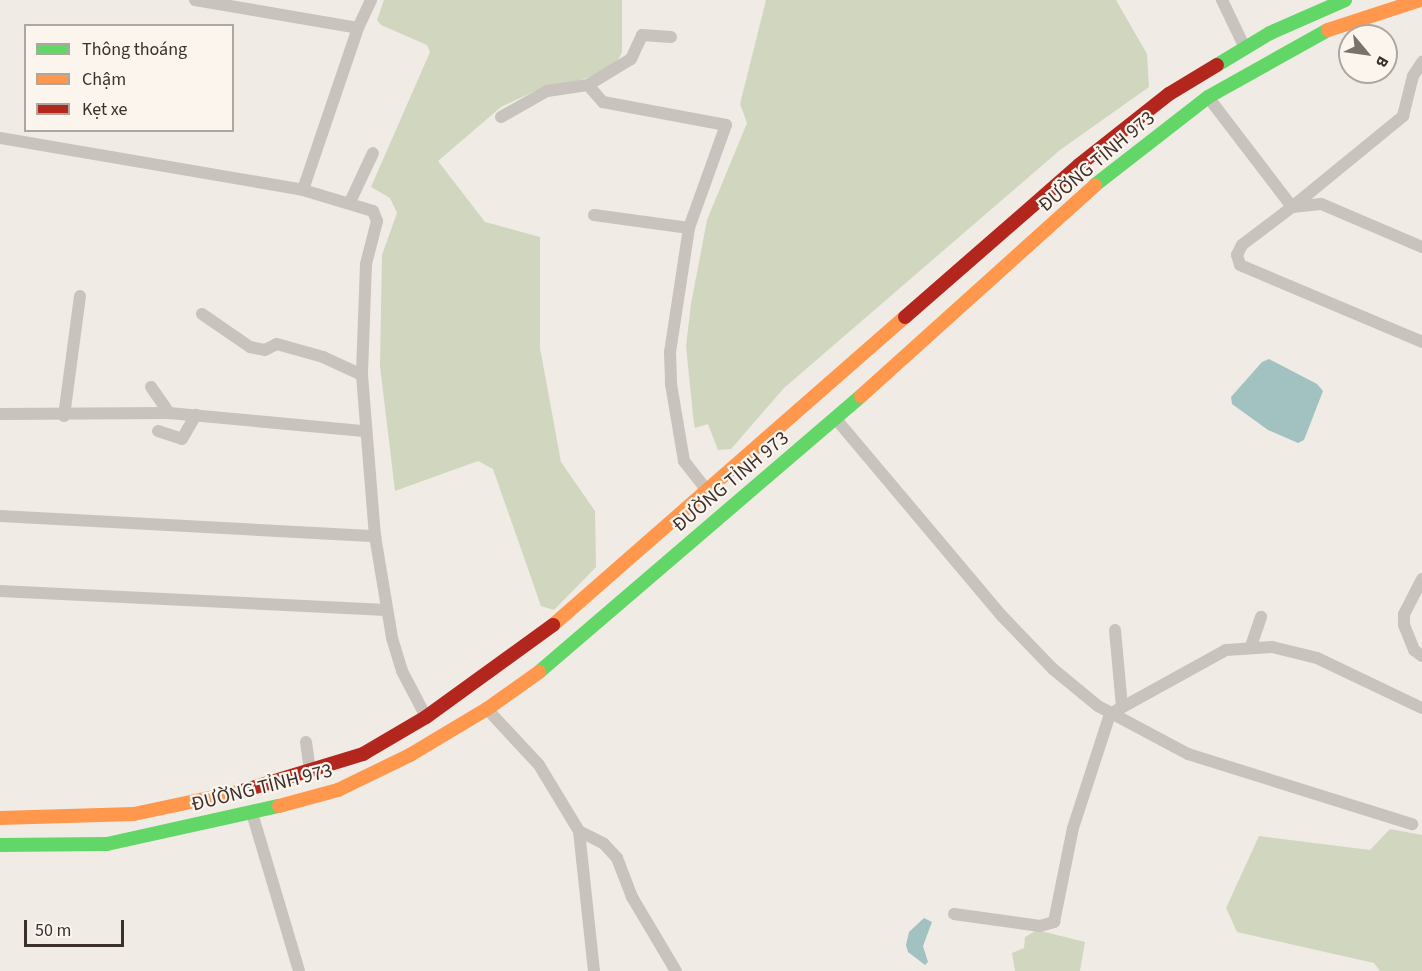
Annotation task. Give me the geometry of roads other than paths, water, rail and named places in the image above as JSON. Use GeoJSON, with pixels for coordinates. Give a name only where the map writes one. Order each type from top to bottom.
{"type":"FeatureCollection","features":[{"type":"Feature","properties":{"kind":"main road","name":"ĐƯỜNG TỈNH 973"},"geometry":{"type":"LineString","coordinates":[[0,818],[134,814],[310,772],[363,754],[426,717],[552,626],[1080,165],[1169,94],[1244,46],[1345,0]]}},
{"type":"Feature","properties":{"kind":"main road","name":"ĐƯỜNG TỈNH 973"},"geometry":{"type":"LineString","coordinates":[[0,845],[106,844],[252,813],[338,790],[410,755],[487,710],[548,665],[836,419],[1116,166],[1208,97],[1328,30],[1420,0]]}},
{"type":"Feature","properties":{"kind":"main road"},"geometry":{"type":"LineString","coordinates":[[708,492],[728,510]]}},
{"type":"Feature","properties":{"kind":"street"},"geometry":{"type":"LineString","coordinates":[[195,0],[358,28]]}},
{"type":"Feature","properties":{"kind":"street"},"geometry":{"type":"LineString","coordinates":[[303,190],[358,28],[371,0]]}},
{"type":"Feature","properties":{"kind":"street"},"geometry":{"type":"LineString","coordinates":[[1222,0],[1244,46]]}},
{"type":"Feature","properties":{"kind":"street"},"geometry":{"type":"LineString","coordinates":[[501,117],[547,91],[588,86],[631,59],[642,35],[671,37]]}},
{"type":"Feature","properties":{"kind":"street"},"geometry":{"type":"LineString","coordinates":[[1422,62],[1413,76],[1400,119],[1242,245],[1237,255],[1240,265],[1422,342]]}},
{"type":"Feature","properties":{"kind":"street"},"geometry":{"type":"LineString","coordinates":[[588,86],[603,102],[613,105],[726,125],[689,228],[674,310],[671,384],[684,461],[708,492]]}},
{"type":"Feature","properties":{"kind":"street"},"geometry":{"type":"LineString","coordinates":[[1208,97],[1292,207]]}},
{"type":"Feature","properties":{"kind":"street"},"geometry":{"type":"LineString","coordinates":[[0,138],[303,190],[369,208],[377,221],[366,264],[362,375],[364,431],[375,536],[387,610],[402,671],[426,717]]}},
{"type":"Feature","properties":{"kind":"street"},"geometry":{"type":"LineString","coordinates":[[350,202],[372,153]]}},
{"type":"Feature","properties":{"kind":"street"},"geometry":{"type":"LineString","coordinates":[[1292,207],[1321,204],[1422,247]]}},
{"type":"Feature","properties":{"kind":"street"},"geometry":{"type":"LineString","coordinates":[[594,215],[689,228]]}},
{"type":"Feature","properties":{"kind":"street"},"geometry":{"type":"LineString","coordinates":[[64,416],[80,296]]}},
{"type":"Feature","properties":{"kind":"street"},"geometry":{"type":"LineString","coordinates":[[202,314],[250,347],[265,350],[277,344],[323,357],[362,375]]}},
{"type":"Feature","properties":{"kind":"street"},"geometry":{"type":"LineString","coordinates":[[151,387],[169,413]]}},
{"type":"Feature","properties":{"kind":"street"},"geometry":{"type":"LineString","coordinates":[[0,414],[64,416],[169,413],[364,431]]}},
{"type":"Feature","properties":{"kind":"street"},"geometry":{"type":"LineString","coordinates":[[158,431],[182,439],[196,415]]}},
{"type":"Feature","properties":{"kind":"street"},"geometry":{"type":"LineString","coordinates":[[836,419],[1002,615],[1053,669],[1110,714],[1188,754],[1412,824]]}},
{"type":"Feature","properties":{"kind":"street"},"geometry":{"type":"LineString","coordinates":[[0,516],[375,536]]}},
{"type":"Feature","properties":{"kind":"street"},"geometry":{"type":"LineString","coordinates":[[1422,579],[1404,614],[1405,635],[1422,656]]}},
{"type":"Feature","properties":{"kind":"street"},"geometry":{"type":"LineString","coordinates":[[0,591],[387,610]]}},
{"type":"Feature","properties":{"kind":"street"},"geometry":{"type":"LineString","coordinates":[[1251,646],[1261,618]]}},
{"type":"Feature","properties":{"kind":"street"},"geometry":{"type":"LineString","coordinates":[[1115,630],[1122,707]]}},
{"type":"Feature","properties":{"kind":"street"},"geometry":{"type":"LineString","coordinates":[[954,914],[1040,926],[1054,922],[1073,828],[1110,714],[1226,650],[1251,646],[1272,647],[1317,658],[1422,708]]}},
{"type":"Feature","properties":{"kind":"street"},"geometry":{"type":"LineString","coordinates":[[487,710],[539,765],[579,831],[594,971]]}},
{"type":"Feature","properties":{"kind":"street"},"geometry":{"type":"LineString","coordinates":[[306,742],[310,772]]}},
{"type":"Feature","properties":{"kind":"street"},"geometry":{"type":"LineString","coordinates":[[252,813],[299,971]]}},
{"type":"Feature","properties":{"kind":"street"},"geometry":{"type":"LineString","coordinates":[[579,831],[604,844],[617,858],[632,897],[676,971]]}},
{"type":"Feature","properties":{"kind":"water"},"geometry":{"type":"Polygon","coordinates":[[[1269,359],[1317,384],[1323,391],[1304,440],[1298,443],[1268,430],[1232,404],[1231,397],[1262,362],[1269,359]]]}},
{"type":"Feature","properties":{"kind":"water"},"geometry":{"type":"Polygon","coordinates":[[[924,918],[932,922],[923,946],[928,962],[925,965],[908,952],[906,945],[909,932],[924,918]]]}}]}
